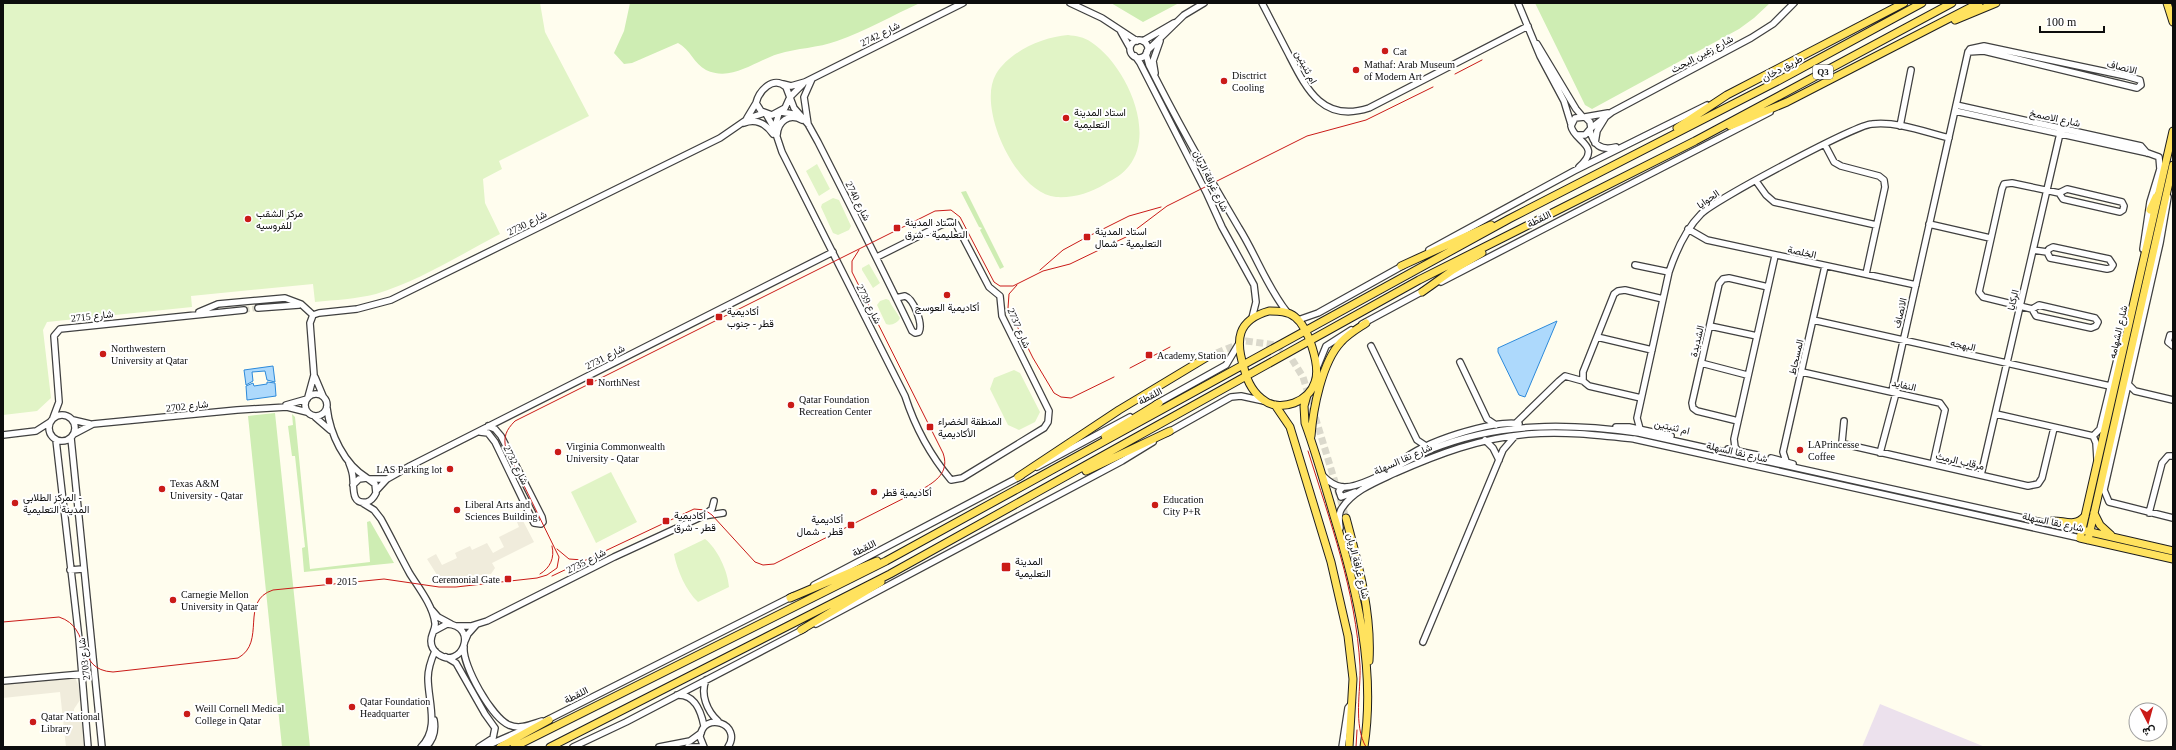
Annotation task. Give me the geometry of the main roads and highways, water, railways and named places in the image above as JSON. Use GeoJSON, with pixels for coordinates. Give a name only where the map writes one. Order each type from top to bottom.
{"type":"FeatureCollection","features":[{"type":"Feature","properties":{"kind":"main road"},"geometry":{"type":"LineString","coordinates":[[1649,147],[1727,95],[1904,3]]}},
{"type":"Feature","properties":{"kind":"main road","name":"طريق دخان"},"geometry":{"type":"LineString","coordinates":[[1649,147],[1776,82],[1922,3]]}},
{"type":"Feature","properties":{"kind":"main road","name":"Q3"},"geometry":{"type":"LineString","coordinates":[[1694,141],[1952,3]]}},
{"type":"Feature","properties":{"kind":"main road"},"geometry":{"type":"LineString","coordinates":[[1694,141],[1788,102],[1979,3]]}},
{"type":"Feature","properties":{"kind":"main road"},"geometry":{"type":"LineString","coordinates":[[1908,39],[1996,3]]}},
{"type":"Feature","properties":{"kind":"main road"},"geometry":{"type":"LineString","coordinates":[[2167,3],[2173,22]]}},
{"type":"Feature","properties":{"kind":"main road","name":"شارع الشهامه"},"geometry":{"type":"LineString","coordinates":[[2089,536],[2124,349],[2173,131]]}},
{"type":"Feature","properties":{"kind":"main road","name":"اللقطة"},"geometry":{"type":"LineString","coordinates":[[550,747],[890,574],[1419,280],[1694,141]]}},
{"type":"Feature","properties":{"kind":"main road","name":"اللقطة"},"geometry":{"type":"LineString","coordinates":[[514,747],[801,605],[920,543],[1509,219],[1649,147]]}},
{"type":"Feature","properties":{"kind":"main road","name":"شارع الشهامه"},"geometry":{"type":"LineString","coordinates":[[2081,534],[2098,466],[2126,373],[2173,168]]}},
{"type":"Feature","properties":{"kind":"main road"},"geometry":{"type":"LineString","coordinates":[[2150,210],[2153,202],[2159,195]]}},
{"type":"Feature","properties":{"kind":"main road"},"geometry":{"type":"LineString","coordinates":[[1401,266],[1482,229],[1509,219]]}},
{"type":"Feature","properties":{"kind":"main road"},"geometry":{"type":"LineString","coordinates":[[1422,292],[1453,270],[1493,247],[1504,237]]}},
{"type":"Feature","properties":{"kind":"main road","name":"اللقطة"},"geometry":{"type":"LineString","coordinates":[[1243,366],[1238,345],[1242,330],[1252,318],[1269,311],[1287,312],[1298,320],[1305,331]]}},
{"type":"Feature","properties":{"kind":"main road"},"geometry":{"type":"LineString","coordinates":[[1311,440],[1312,418],[1331,357],[1340,342],[1366,322]]}},
{"type":"Feature","properties":{"kind":"main road"},"geometry":{"type":"LineString","coordinates":[[1305,331],[1309,341]]}},
{"type":"Feature","properties":{"kind":"main road","name":"اللقطة"},"geometry":{"type":"LineString","coordinates":[[1307,395],[1314,384],[1317,370],[1309,341]]}},
{"type":"Feature","properties":{"kind":"main road"},"geometry":{"type":"LineString","coordinates":[[2116,362],[2124,349]]}},
{"type":"Feature","properties":{"kind":"main road"},"geometry":{"type":"LineString","coordinates":[[1018,477],[1125,406],[1207,357]]}},
{"type":"Feature","properties":{"kind":"main road"},"geometry":{"type":"LineString","coordinates":[[1243,366],[1246,376],[1254,390],[1264,401],[1275,405],[1292,404],[1307,395]]}},
{"type":"Feature","properties":{"kind":"main road"},"geometry":{"type":"LineString","coordinates":[[2126,373],[2128,384]]}},
{"type":"Feature","properties":{"kind":"main road","name":"شارع غرافة الريان"},"geometry":{"type":"LineString","coordinates":[[1307,395],[1304,415],[1342,542],[1357,602],[1368,679],[1365,745]]}},
{"type":"Feature","properties":{"kind":"main road"},"geometry":{"type":"LineString","coordinates":[[1018,490],[1029,480],[1159,403]]}},
{"type":"Feature","properties":{"kind":"main road"},"geometry":{"type":"LineString","coordinates":[[1275,405],[1290,427],[1336,582],[1348,636],[1353,679],[1349,747]]}},
{"type":"Feature","properties":{"kind":"main road"},"geometry":{"type":"LineString","coordinates":[[2105,410],[2110,427]]}},
{"type":"Feature","properties":{"kind":"main road"},"geometry":{"type":"LineString","coordinates":[[2110,427],[2121,415]]}},
{"type":"Feature","properties":{"kind":"main road"},"geometry":{"type":"LineString","coordinates":[[1025,500],[1039,495],[1170,431]]}},
{"type":"Feature","properties":{"kind":"main road"},"geometry":{"type":"LineString","coordinates":[[2094,513],[2104,530],[2119,538]]}},
{"type":"Feature","properties":{"kind":"main road"},"geometry":{"type":"LineString","coordinates":[[2046,522],[2051,520],[2073,524],[2079,522],[2085,516]]}},
{"type":"Feature","properties":{"kind":"main road"},"geometry":{"type":"LineString","coordinates":[[1346,518],[1356,557],[1370,641],[1368,679]]}},
{"type":"Feature","properties":{"kind":"main road","name":"شارع نقا السهلة"},"geometry":{"type":"LineString","coordinates":[[2081,534],[2173,559]]}},
{"type":"Feature","properties":{"kind":"main road","name":"شارع نقا السهلة"},"geometry":{"type":"LineString","coordinates":[[2089,536],[2119,538],[2173,551]]}},
{"type":"Feature","properties":{"kind":"main road"},"geometry":{"type":"LineString","coordinates":[[790,598],[920,543]]}},
{"type":"Feature","properties":{"kind":"main road"},"geometry":{"type":"LineString","coordinates":[[801,630],[873,588],[890,574]]}},
{"type":"Feature","properties":{"kind":"main road"},"geometry":{"type":"LineString","coordinates":[[500,747],[549,720]]}},
{"type":"Feature","properties":{"kind":"water"},"geometry":{"type":"Polygon","coordinates":[[[1557,321],[1525,397],[1519,395],[1498,352],[1498,348],[1557,321]]]}},
{"type":"Feature","properties":{"kind":"water"},"geometry":{"type":"Polygon","coordinates":[[[273,366],[275,382],[267,380],[265,371],[252,372],[253,381],[246,385],[244,370],[273,366]]]}},
{"type":"Feature","properties":{"kind":"water"},"geometry":{"type":"Polygon","coordinates":[[[267,382],[275,383],[276,396],[247,400],[246,386],[253,383],[254,386],[267,384],[267,382]]]}},
{"type":"Feature","properties":{"kind":"tunnel"},"geometry":{"type":"LineString","coordinates":[[244,310],[258,308]]}},
{"type":"Feature","properties":{"kind":"tunnel"},"geometry":{"type":"LineString","coordinates":[[1207,357],[1246,341],[1276,345],[1288,353],[1303,377],[1346,518]]}},
{"type":"Feature","properties":{"kind":"tram line"},"geometry":{"type":"LineString","coordinates":[[1455,74],[1482,60]]}},
{"type":"Feature","properties":{"kind":"tram line"},"geometry":{"type":"LineString","coordinates":[[3,622],[59,617],[69,622],[76,630],[88,657],[93,664],[101,670],[113,672],[238,658],[246,651],[251,642],[257,603],[263,595],[273,590],[384,579],[439,587],[456,587],[537,578],[547,575],[557,568],[559,557],[506,449],[506,434],[509,427],[515,421],[935,211],[951,210],[960,217],[994,282],[1000,286],[1013,286],[1043,271],[1070,264],[1126,237],[1167,206],[1307,136],[1366,120],[1433,87]]}},
{"type":"Feature","properties":{"kind":"tram line"},"geometry":{"type":"LineString","coordinates":[[1040,270],[1063,250],[1087,237],[1129,216],[1161,207]]}},
{"type":"Feature","properties":{"kind":"tram line"},"geometry":{"type":"LineString","coordinates":[[552,576],[694,509],[705,510],[712,515],[755,562],[763,565],[774,564],[926,487],[939,477],[945,464],[943,453],[852,272],[852,261],[859,250]]}},
{"type":"Feature","properties":{"kind":"tram line"},"geometry":{"type":"LineString","coordinates":[[1017,285],[1009,294],[1008,308],[1033,358],[1054,393],[1061,397],[1071,398],[1114,377]]}},
{"type":"Feature","properties":{"kind":"tram line"},"geometry":{"type":"LineString","coordinates":[[1130,368],[1170,347]]}},
{"type":"Feature","properties":{"kind":"tram line"},"geometry":{"type":"LineString","coordinates":[[1308,451],[1348,584],[1358,638],[1360,666],[1358,708],[1360,729],[1366,747]]}},
{"type":"Feature","properties":{"kind":"tram line"},"geometry":{"type":"LineString","coordinates":[[540,574],[547,569],[551,562],[553,555],[552,546]]}},
{"type":"Feature","properties":{"kind":"tram line"},"geometry":{"type":"LineString","coordinates":[[557,549],[569,559],[583,560]]}},
{"type":"Feature","properties":{"kind":"tram line"},"geometry":{"type":"LineString","coordinates":[[1356,747],[1357,730]]}},
{"type":"Feature","properties":{"kind":"place","name":"Cat"},"geometry":{"type":"Point","coordinates":[1385,51]}},
{"type":"Feature","properties":{"kind":"place","name":"Mathaf: Arab Museum of Modern Art"},"geometry":{"type":"Point","coordinates":[1356,70]}},
{"type":"Feature","properties":{"kind":"place","name":"Disctrict Cooling"},"geometry":{"type":"Point","coordinates":[1224,81]}},
{"type":"Feature","properties":{"kind":"place","name":"استاد المدينة التعليمية"},"geometry":{"type":"Point","coordinates":[1066,118]}},
{"type":"Feature","properties":{"kind":"place","name":"مركز الشقب للفروسيه"},"geometry":{"type":"Point","coordinates":[248,219]}},
{"type":"Feature","properties":{"kind":"place","name":"استاد المدينة التعليمية - شرق"},"geometry":{"type":"Point","coordinates":[897,228]}},
{"type":"Feature","properties":{"kind":"place","name":"استاد المدينة التعليمية - شمال"},"geometry":{"type":"Point","coordinates":[1087,237]}},
{"type":"Feature","properties":{"kind":"place","name":"أكاديمية العوسج"},"geometry":{"type":"Point","coordinates":[947,295]}},
{"type":"Feature","properties":{"kind":"place","name":"أكاديمية قطر - جنوب"},"geometry":{"type":"Point","coordinates":[719,317]}},
{"type":"Feature","properties":{"kind":"place","name":"Northwestern University at Qatar"},"geometry":{"type":"Point","coordinates":[103,354]}},
{"type":"Feature","properties":{"kind":"place","name":"Academy Station"},"geometry":{"type":"Point","coordinates":[1149,355]}},
{"type":"Feature","properties":{"kind":"place","name":"NorthNest"},"geometry":{"type":"Point","coordinates":[590,382]}},
{"type":"Feature","properties":{"kind":"place","name":"Qatar Foundation Recreation Center"},"geometry":{"type":"Point","coordinates":[791,405]}},
{"type":"Feature","properties":{"kind":"place","name":"المنطقة الخضراء الأكاديمية"},"geometry":{"type":"Point","coordinates":[930,427]}},
{"type":"Feature","properties":{"kind":"place","name":"LAPrincesse Coffee"},"geometry":{"type":"Point","coordinates":[1800,450]}},
{"type":"Feature","properties":{"kind":"place","name":"Virginia Commonwealth University - Qatar"},"geometry":{"type":"Point","coordinates":[558,452]}},
{"type":"Feature","properties":{"kind":"place","name":"LAS Parking lot"},"geometry":{"type":"Point","coordinates":[450,469]}},
{"type":"Feature","properties":{"kind":"place","name":"Texas A&M University - Qatar"},"geometry":{"type":"Point","coordinates":[162,489]}},
{"type":"Feature","properties":{"kind":"place","name":"أكاديمية قطر"},"geometry":{"type":"Point","coordinates":[874,492]}},
{"type":"Feature","properties":{"kind":"place","name":"المركز الطلابي - المدينة التعليمية"},"geometry":{"type":"Point","coordinates":[15,503]}},
{"type":"Feature","properties":{"kind":"place","name":"Education City P+R"},"geometry":{"type":"Point","coordinates":[1155,505]}},
{"type":"Feature","properties":{"kind":"place","name":"Liberal Arts and Sciences Building"},"geometry":{"type":"Point","coordinates":[457,510]}},
{"type":"Feature","properties":{"kind":"place","name":"أكاديمية قطر - شرق"},"geometry":{"type":"Point","coordinates":[666,521]}},
{"type":"Feature","properties":{"kind":"place","name":"أكاديمية قطر - شمال"},"geometry":{"type":"Point","coordinates":[851,525]}},
{"type":"Feature","properties":{"kind":"place","name":"المدينة التعليمية"},"geometry":{"type":"Point","coordinates":[1006,567]}},
{"type":"Feature","properties":{"kind":"place","name":"Ceremonial Gate"},"geometry":{"type":"Point","coordinates":[508,579]}},
{"type":"Feature","properties":{"kind":"place","name":"2015"},"geometry":{"type":"Point","coordinates":[329,581]}},
{"type":"Feature","properties":{"kind":"place","name":"Carnegie Mellon University in Qatar"},"geometry":{"type":"Point","coordinates":[173,600]}},
{"type":"Feature","properties":{"kind":"place","name":"Qatar Foundation Headquarter"},"geometry":{"type":"Point","coordinates":[352,707]}},
{"type":"Feature","properties":{"kind":"place","name":"Weill Cornell Medical College in Qatar"},"geometry":{"type":"Point","coordinates":[187,714]}},
{"type":"Feature","properties":{"kind":"place","name":"Qatar National Library"},"geometry":{"type":"Point","coordinates":[33,722]}}]}
